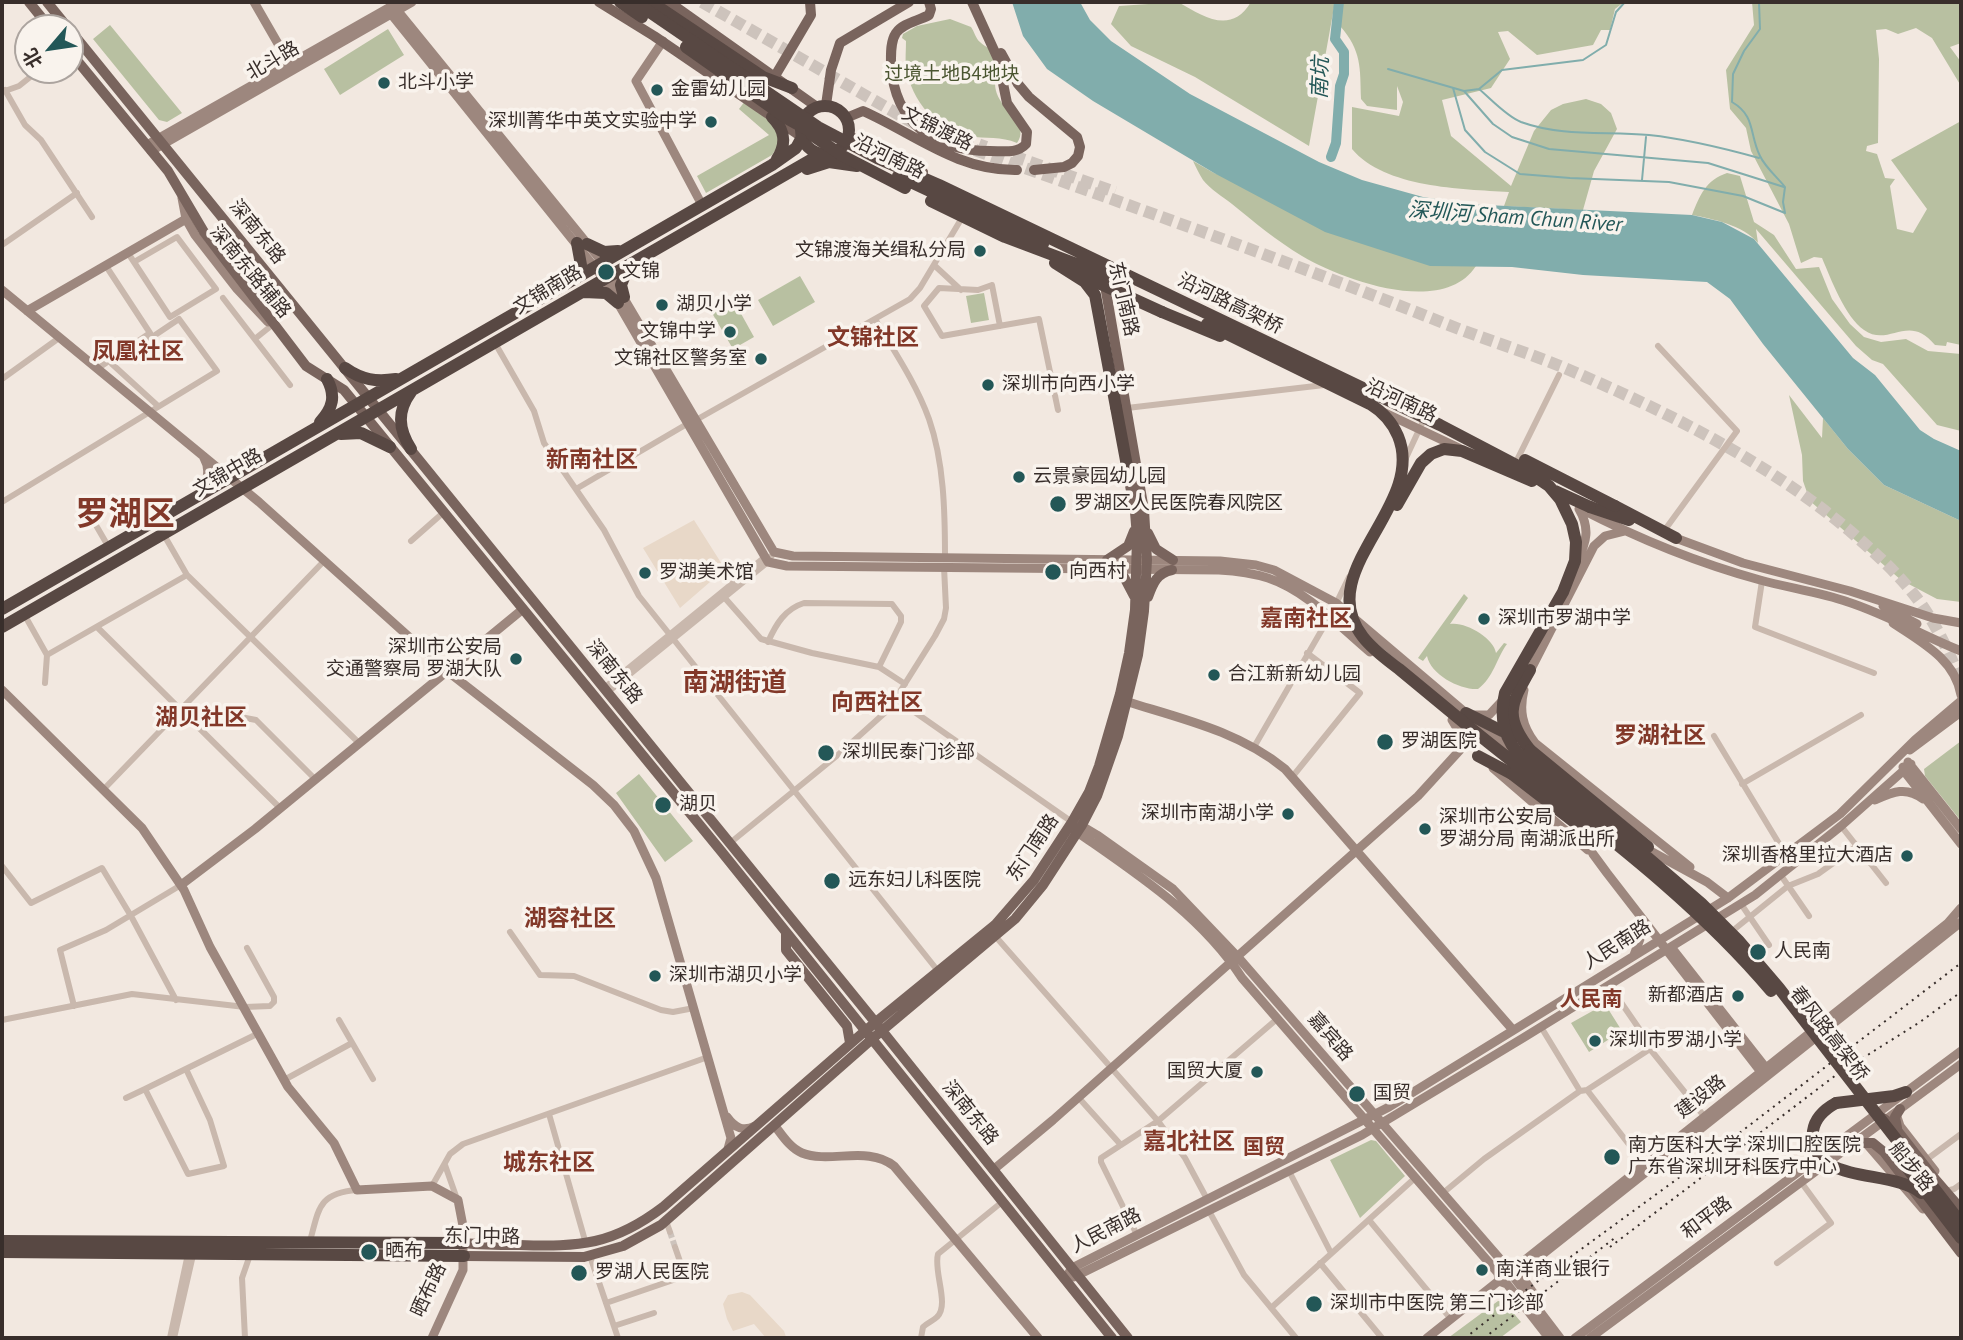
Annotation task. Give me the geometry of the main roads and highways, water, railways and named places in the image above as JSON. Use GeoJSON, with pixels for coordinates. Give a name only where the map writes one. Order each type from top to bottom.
{"type":"FeatureCollection","features":[{"type":"Feature","properties":{"kind":"highway","name":"沿河路高架桥"},"geometry":{"type":"LineString","coordinates":[[620,2],[788,119],[851,154],[1370,404],[1385,416],[1398,437],[1403,467],[1397,488],[1350,584],[1349,601],[1355,624],[1365,640],[1521,762]]}},
{"type":"Feature","properties":{"kind":"highway","name":"沿河路高架桥"},"geometry":{"type":"LineString","coordinates":[[635,2],[818,127],[845,142],[1440,425],[1541,480],[1560,499],[1574,533],[1575,561],[1568,583],[1512,678],[1503,703],[1505,731],[1521,762]]}},
{"type":"Feature","properties":{"kind":"highway"},"geometry":{"type":"LineString","coordinates":[[650,2],[762,77],[792,88]]}},
{"type":"Feature","properties":{"kind":"highway"},"geometry":{"type":"LineString","coordinates":[[822,106],[839,110],[846,118],[849,135],[845,144],[837,151],[821,154],[807,147],[802,137],[802,121],[808,112],[822,106]]}},
{"type":"Feature","properties":{"kind":"highway"},"geometry":{"type":"LineString","coordinates":[[772,117],[781,129],[784,144],[772,164]]}},
{"type":"Feature","properties":{"kind":"highway"},"geometry":{"type":"LineString","coordinates":[[788,119],[843,156],[1065,268],[1233,341]]}},
{"type":"Feature","properties":{"kind":"highway","name":"文锦南路"},"geometry":{"type":"LineString","coordinates":[[355,404],[772,164],[796,148],[802,137]]}},
{"type":"Feature","properties":{"kind":"highway","name":"文锦南路"},"geometry":{"type":"LineString","coordinates":[[366,417],[821,154]]}},
{"type":"Feature","properties":{"kind":"highway"},"geometry":{"type":"LineString","coordinates":[[645,255],[677,242],[821,163],[845,163],[871,171]]}},
{"type":"Feature","properties":{"kind":"highway"},"geometry":{"type":"LineString","coordinates":[[1005,237],[1108,279]]}},
{"type":"Feature","properties":{"kind":"highway"},"geometry":{"type":"LineString","coordinates":[[569,283],[581,265],[582,243],[604,252],[629,248]]}},
{"type":"Feature","properties":{"kind":"highway"},"geometry":{"type":"LineString","coordinates":[[583,292],[606,293],[621,300],[622,279],[632,262]]}},
{"type":"Feature","properties":{"kind":"highway"},"geometry":{"type":"LineString","coordinates":[[1065,268],[1085,282],[1095,295],[1121,407],[1127,466]]}},
{"type":"Feature","properties":{"kind":"highway"},"geometry":{"type":"LineString","coordinates":[[345,368],[359,377],[373,381],[404,378]]}},
{"type":"Feature","properties":{"kind":"highway"},"geometry":{"type":"LineString","coordinates":[[313,428],[332,405],[332,389],[327,379]]}},
{"type":"Feature","properties":{"kind":"highway"},"geometry":{"type":"LineString","coordinates":[[411,449],[404,437],[400,417],[403,403],[413,390]]}},
{"type":"Feature","properties":{"kind":"highway","name":"文锦中路"},"geometry":{"type":"LineString","coordinates":[[2,609],[355,404]]}},
{"type":"Feature","properties":{"kind":"highway","name":"文锦中路"},"geometry":{"type":"LineString","coordinates":[[2,627],[366,417]]}},
{"type":"Feature","properties":{"kind":"highway"},"geometry":{"type":"LineString","coordinates":[[1440,425],[1522,459],[1676,538]]}},
{"type":"Feature","properties":{"kind":"highway"},"geometry":{"type":"LineString","coordinates":[[333,435],[361,433],[390,447]]}},
{"type":"Feature","properties":{"kind":"highway"},"geometry":{"type":"LineString","coordinates":[[1361,561],[1420,463],[1431,454],[1444,449],[1462,451],[1631,527]]}},
{"type":"Feature","properties":{"kind":"highway"},"geometry":{"type":"LineString","coordinates":[[1521,762],[1518,734],[1512,716],[1514,698],[1530,670]]}},
{"type":"Feature","properties":{"kind":"highway"},"geometry":{"type":"LineString","coordinates":[[1466,713],[1513,737],[1521,762]]}},
{"type":"Feature","properties":{"kind":"highway"},"geometry":{"type":"LineString","coordinates":[[1482,752],[1521,762],[1647,846],[1695,904]]}},
{"type":"Feature","properties":{"kind":"highway","name":"春风路高架桥"},"geometry":{"type":"LineString","coordinates":[[1521,762],[1640,863],[1738,940],[1779,988],[1961,1223]]}},
{"type":"Feature","properties":{"kind":"highway","name":"春风路高架桥"},"geometry":{"type":"LineString","coordinates":[[1695,904],[1781,1003],[1961,1238]]}},
{"type":"Feature","properties":{"kind":"highway"},"geometry":{"type":"LineString","coordinates":[[1906,1092],[1836,1103],[1824,1111],[1814,1125],[1814,1145],[1825,1161],[1843,1171],[1904,1182],[1918,1190],[1939,1211]]}},
{"type":"Feature","properties":{"kind":"highway","name":"东门中路"},"geometry":{"type":"LineString","coordinates":[[2,1241],[431,1241],[464,1250]]}},
{"type":"Feature","properties":{"kind":"highway","name":"东门中路"},"geometry":{"type":"LineString","coordinates":[[2,1252],[250,1255],[464,1250]]}},
{"type":"Feature","properties":{"kind":"main road"},"geometry":{"type":"LineString","coordinates":[[254,2],[291,67]]}},
{"type":"Feature","properties":{"kind":"main road","name":"北斗路"},"geometry":{"type":"LineString","coordinates":[[149,148],[394,8],[412,2]]}},
{"type":"Feature","properties":{"kind":"main road"},"geometry":{"type":"LineString","coordinates":[[599,2],[663,41],[802,137]]}},
{"type":"Feature","properties":{"kind":"main road"},"geometry":{"type":"LineString","coordinates":[[669,2],[822,106],[840,43],[909,2]]}},
{"type":"Feature","properties":{"kind":"main road"},"geometry":{"type":"LineString","coordinates":[[775,76],[809,18],[810,2]]}},
{"type":"Feature","properties":{"kind":"main road","name":"文锦渡路"},"geometry":{"type":"LineString","coordinates":[[929,2],[929,15],[902,28],[892,41],[893,83],[903,110],[918,128],[955,148],[972,151],[1017,150],[1026,144],[1027,132],[1007,103],[999,58],[974,2]]}},
{"type":"Feature","properties":{"kind":"main road","name":"文锦渡路"},"geometry":{"type":"LineString","coordinates":[[974,2],[1018,84],[1039,107],[1073,133],[1079,142],[1078,156],[1072,163],[1058,168],[1034,170]]}},
{"type":"Feature","properties":{"kind":"main road"},"geometry":{"type":"LineString","coordinates":[[394,8],[599,265],[692,422],[766,559],[788,566],[945,562]]}},
{"type":"Feature","properties":{"kind":"main road"},"geometry":{"type":"LineString","coordinates":[[663,41],[636,81],[702,205]]}},
{"type":"Feature","properties":{"kind":"main road","name":"深南东路"},"geometry":{"type":"LineString","coordinates":[[84,47],[1128,1338]]}},
{"type":"Feature","properties":{"kind":"main road","name":"深南东路"},"geometry":{"type":"LineString","coordinates":[[84,69],[180,189],[204,232],[306,366],[344,390],[1112,1338]]}},
{"type":"Feature","properties":{"kind":"main road","name":"文锦渡路"},"geometry":{"type":"LineString","coordinates":[[846,118],[863,111],[957,160],[988,169],[1017,170]]}},
{"type":"Feature","properties":{"kind":"main road","name":"沿河南路"},"geometry":{"type":"LineString","coordinates":[[849,135],[1425,416],[1516,462],[1631,527],[1706,563],[1878,612],[1961,651]]}},
{"type":"Feature","properties":{"kind":"main road","name":"沿河南路"},"geometry":{"type":"LineString","coordinates":[[837,151],[1090,274],[1108,279],[1584,507]]}},
{"type":"Feature","properties":{"kind":"main road","name":"深南东路辅路"},"geometry":{"type":"LineString","coordinates":[[180,189],[186,219],[195,235],[237,289],[283,337]]}},
{"type":"Feature","properties":{"kind":"main road"},"geometry":{"type":"LineString","coordinates":[[27,311],[186,219]]}},
{"type":"Feature","properties":{"kind":"main road","name":"东门南路"},"geometry":{"type":"LineString","coordinates":[[878,1026],[996,937],[1029,903],[1077,826],[1108,769],[1128,702],[1144,611],[1140,527],[1121,407],[1108,279],[1097,256]]}},
{"type":"Feature","properties":{"kind":"main road","name":"东门南路"},"geometry":{"type":"LineString","coordinates":[[1097,256],[1091,265],[1090,274],[1112,417],[1127,466],[1140,527]]}},
{"type":"Feature","properties":{"kind":"main road"},"geometry":{"type":"LineString","coordinates":[[2,290],[242,487],[447,671],[582,775],[614,805],[634,831],[656,878],[732,1140],[728,1149]]}},
{"type":"Feature","properties":{"kind":"main road"},"geometry":{"type":"LineString","coordinates":[[692,422],[774,552],[793,556],[945,562],[1172,565],[1220,561],[1274,570],[1336,603],[1598,823],[1707,882]]}},
{"type":"Feature","properties":{"kind":"main road"},"geometry":{"type":"LineString","coordinates":[[201,493],[208,471],[203,456]]}},
{"type":"Feature","properties":{"kind":"main road"},"geometry":{"type":"LineString","coordinates":[[1466,713],[1489,715],[1507,694],[1580,555],[1587,530],[1584,507]]}},
{"type":"Feature","properties":{"kind":"main road"},"geometry":{"type":"LineString","coordinates":[[1108,565],[1128,546],[1140,527],[1172,565],[1238,572],[1271,579],[1305,598],[1452,720],[1482,752],[1572,834],[1658,940],[1668,948],[1763,1070]]}},
{"type":"Feature","properties":{"kind":"main road"},"geometry":{"type":"LineString","coordinates":[[1631,527],[1602,538],[1594,546],[1530,670],[1523,693],[1521,715],[1535,743],[1728,898]]}},
{"type":"Feature","properties":{"kind":"main road","name":"沿河南路"},"geometry":{"type":"LineString","coordinates":[[1631,527],[1676,538],[1743,563],[1850,591],[1933,618],[1961,623]]}},
{"type":"Feature","properties":{"kind":"main road"},"geometry":{"type":"LineString","coordinates":[[1108,565],[1124,577],[1135,600]]}},
{"type":"Feature","properties":{"kind":"main road","name":"东门南路"},"geometry":{"type":"LineString","coordinates":[[895,1013],[1009,911],[1077,826],[1110,733],[1129,653],[1142,565]]}},
{"type":"Feature","properties":{"kind":"main road"},"geometry":{"type":"LineString","coordinates":[[1144,611],[1155,579],[1172,565]]}},
{"type":"Feature","properties":{"kind":"main road","name":"沿河南路"},"geometry":{"type":"LineString","coordinates":[[1850,591],[1901,615],[1961,651]]}},
{"type":"Feature","properties":{"kind":"main road"},"geometry":{"type":"LineString","coordinates":[[181,886],[523,609]]}},
{"type":"Feature","properties":{"kind":"main road"},"geometry":{"type":"LineString","coordinates":[[1878,612],[1935,653],[1957,673],[1961,695]]}},
{"type":"Feature","properties":{"kind":"main road"},"geometry":{"type":"LineString","coordinates":[[2,690],[142,828],[181,886],[210,947],[284,1080],[334,1143],[357,1190],[432,1186],[458,1200],[464,1250]]}},
{"type":"Feature","properties":{"kind":"main road","name":"人民南路"},"geometry":{"type":"LineString","coordinates":[[1065,1279],[1137,1235],[1375,1114],[1728,898],[1840,814],[1915,740],[1961,701]]}},
{"type":"Feature","properties":{"kind":"main road"},"geometry":{"type":"LineString","coordinates":[[1128,702],[1217,730],[1254,747],[1276,761],[1293,776],[1513,1030]]}},
{"type":"Feature","properties":{"kind":"main road"},"geometry":{"type":"LineString","coordinates":[[1961,712],[1920,744],[1902,754],[1907,767],[1931,804],[1961,844]]}},
{"type":"Feature","properties":{"kind":"main road"},"geometry":{"type":"LineString","coordinates":[[993,1170],[1411,803],[1462,747],[1462,739],[1452,720]]}},
{"type":"Feature","properties":{"kind":"main road"},"geometry":{"type":"LineString","coordinates":[[1456,756],[1468,751],[1482,752],[1574,816],[1606,873]]}},
{"type":"Feature","properties":{"kind":"main road"},"geometry":{"type":"LineString","coordinates":[[1907,767],[1961,829]]}},
{"type":"Feature","properties":{"kind":"main road","name":"人民南路"},"geometry":{"type":"LineString","coordinates":[[1075,1272],[1209,1211],[1383,1124],[1741,904],[1841,826],[1907,767]]}},
{"type":"Feature","properties":{"kind":"main road"},"geometry":{"type":"LineString","coordinates":[[1864,806],[1893,792],[1905,790],[1917,794],[1931,804]]}},
{"type":"Feature","properties":{"kind":"main road","name":"嘉宾路"},"geometry":{"type":"LineString","coordinates":[[1077,826],[1169,897],[1234,959],[1375,1114],[1510,1272],[1520,1280],[1563,1338]]}},
{"type":"Feature","properties":{"kind":"main road","name":"建设路"},"geometry":{"type":"LineString","coordinates":[[1427,1338],[1948,923],[1961,908]]}},
{"type":"Feature","properties":{"kind":"main road"},"geometry":{"type":"LineString","coordinates":[[1633,956],[1641,934],[1636,911]]}},
{"type":"Feature","properties":{"kind":"main road","name":"建设路"},"geometry":{"type":"LineString","coordinates":[[1520,1280],[1517,1276],[1524,1269],[1961,922]]}},
{"type":"Feature","properties":{"kind":"main road"},"geometry":{"type":"LineString","coordinates":[[786,933],[786,950],[847,1026],[850,1043]]}},
{"type":"Feature","properties":{"kind":"main road"},"geometry":{"type":"LineString","coordinates":[[1668,948],[1681,969],[1763,1070]]}},
{"type":"Feature","properties":{"kind":"main road","name":"嘉宾路"},"geometry":{"type":"LineString","coordinates":[[1234,959],[1242,978],[1498,1273],[1499,1281],[1507,1284],[1549,1338]]}},
{"type":"Feature","properties":{"kind":"main road"},"geometry":{"type":"LineString","coordinates":[[1647,961],[1664,959],[1681,969]]}},
{"type":"Feature","properties":{"kind":"main road"},"geometry":{"type":"LineString","coordinates":[[855,998],[869,1007],[895,1013],[891,1030],[895,1048]]}},
{"type":"Feature","properties":{"kind":"main road","name":"东门中路"},"geometry":{"type":"LineString","coordinates":[[464,1250],[568,1258],[590,1256],[623,1246],[666,1221],[854,1054],[878,1026]]}},
{"type":"Feature","properties":{"kind":"main road","name":"东门中路"},"geometry":{"type":"LineString","coordinates":[[464,1250],[586,1244],[621,1233],[652,1216],[850,1043],[868,1035]]}},
{"type":"Feature","properties":{"kind":"main road","name":"和平路"},"geometry":{"type":"LineString","coordinates":[[1575,1338],[1961,1051]]}},
{"type":"Feature","properties":{"kind":"main road"},"geometry":{"type":"LineString","coordinates":[[854,1054],[885,1056]]}},
{"type":"Feature","properties":{"kind":"main road","name":"和平路"},"geometry":{"type":"LineString","coordinates":[[1590,1338],[1961,1064]]}},
{"type":"Feature","properties":{"kind":"main road"},"geometry":{"type":"LineString","coordinates":[[1898,1132],[1895,1122],[1900,1109]]}},
{"type":"Feature","properties":{"kind":"main road"},"geometry":{"type":"LineString","coordinates":[[1900,1109],[1897,1115],[1899,1123],[1946,1191]]}},
{"type":"Feature","properties":{"kind":"main road"},"geometry":{"type":"LineString","coordinates":[[724,1113],[738,1128],[755,1126]]}},
{"type":"Feature","properties":{"kind":"main road"},"geometry":{"type":"LineString","coordinates":[[1872,1117],[1886,1119]]}},
{"type":"Feature","properties":{"kind":"main road","name":"船步路"},"geometry":{"type":"LineString","coordinates":[[1886,1119],[1961,1209]]}},
{"type":"Feature","properties":{"kind":"main road"},"geometry":{"type":"LineString","coordinates":[[775,1126],[793,1147],[804,1154],[871,1156],[889,1162],[1038,1338]]}},
{"type":"Feature","properties":{"kind":"main road"},"geometry":{"type":"LineString","coordinates":[[1888,1157],[1886,1147],[1890,1140],[1897,1138],[1907,1143]]}},
{"type":"Feature","properties":{"kind":"main road"},"geometry":{"type":"LineString","coordinates":[[1860,1143],[1876,1144],[1888,1157]]}},
{"type":"Feature","properties":{"kind":"main road","name":"船步路"},"geometry":{"type":"LineString","coordinates":[[1848,1147],[1860,1143],[1871,1146],[1903,1188],[1941,1228]]}},
{"type":"Feature","properties":{"kind":"main road","name":"船步路"},"geometry":{"type":"LineString","coordinates":[[1888,1157],[1961,1253]]}},
{"type":"Feature","properties":{"kind":"main road"},"geometry":{"type":"LineString","coordinates":[[1915,1194],[1924,1198],[1932,1195],[1937,1187],[1935,1180]]}},
{"type":"Feature","properties":{"kind":"main road","name":"晒布路"},"geometry":{"type":"LineString","coordinates":[[425,1338],[464,1250]]}},
{"type":"Feature","properties":{"kind":"main road","name":"晒布路"},"geometry":{"type":"LineString","coordinates":[[432,1338],[463,1270],[464,1250]]}},
{"type":"Feature","properties":{"kind":"water","name":"深圳河 Sham Chun River"},"geometry":{"type":"Polygon","coordinates":[[[1012,2],[1080,2],[1090,20],[1111,41],[1190,94],[1319,162],[1362,180],[1423,197],[1466,204],[1692,215],[1722,222],[1754,239],[1853,358],[1875,375],[1920,430],[1961,451],[1961,521],[1884,485],[1848,449],[1730,299],[1707,282],[1583,275],[1512,267],[1430,266],[1325,232],[1214,173],[1093,101],[1047,69],[1023,36],[1012,2]]]}},
{"type":"Feature","properties":{"kind":"waterway","name":"南坑"},"geometry":{"type":"LineString","coordinates":[[1331,157],[1336,143],[1340,86],[1344,74],[1344,52],[1335,39],[1339,2]]}},
{"type":"Feature","properties":{"kind":"waterway"},"geometry":{"type":"LineString","coordinates":[[1388,69],[1464,91],[1479,89],[1502,70],[1583,60],[1606,45],[1616,12],[1625,2]]}},
{"type":"Feature","properties":{"kind":"waterway"},"geometry":{"type":"LineString","coordinates":[[1453,88],[1465,130],[1485,152],[1520,174],[1669,182],[1743,196],[1785,213],[1785,187],[1762,160],[1749,119],[1740,107],[1732,102],[1733,74],[1744,51],[1760,29],[1759,2]]}},
{"type":"Feature","properties":{"kind":"waterway"},"geometry":{"type":"LineString","coordinates":[[1479,89],[1510,116],[1537,127],[1568,132],[1663,137],[1705,144],[1759,158]]}},
{"type":"Feature","properties":{"kind":"waterway"},"geometry":{"type":"LineString","coordinates":[[1464,91],[1493,124],[1512,137],[1549,149],[1708,163],[1784,187]]}},
{"type":"Feature","properties":{"kind":"waterway"},"geometry":{"type":"LineString","coordinates":[[1642,180],[1646,137]]}},
{"type":"Feature","properties":{"kind":"tunnel"},"geometry":{"type":"LineString","coordinates":[[702,2],[917,125]]}},
{"type":"Feature","properties":{"kind":"tunnel"},"geometry":{"type":"LineString","coordinates":[[913,116],[945,132],[986,147]]}},
{"type":"Feature","properties":{"kind":"tunnel"},"geometry":{"type":"LineString","coordinates":[[975,150],[1271,257],[1546,361],[1674,418],[1783,481],[1850,531],[1886,564],[1926,611],[1943,640],[1961,682]]}},
{"type":"Feature","properties":{"kind":"tunnel"},"geometry":{"type":"LineString","coordinates":[[1013,156],[1115,192]]}},
{"type":"Feature","properties":{"kind":"tunnel"},"geometry":{"type":"LineString","coordinates":[[670,1232],[675,1247]]}},
{"type":"Feature","properties":{"kind":"railway"},"geometry":{"type":"LineString","coordinates":[[1465,1338],[1961,963]]}},
{"type":"Feature","properties":{"kind":"railway"},"geometry":{"type":"LineString","coordinates":[[1610,1247],[1836,1075],[1920,1022],[1961,992]]}},
{"type":"Feature","properties":{"kind":"railway"},"geometry":{"type":"LineString","coordinates":[[1484,1338],[1616,1237]]}},
{"type":"Feature","properties":{"kind":"place","name":"北斗小学"},"geometry":{"type":"Point","coordinates":[384,83]}},
{"type":"Feature","properties":{"kind":"place","name":"金雷幼儿园"},"geometry":{"type":"Point","coordinates":[657,90]}},
{"type":"Feature","properties":{"kind":"place","name":"深圳菁华中英文实验中学"},"geometry":{"type":"Point","coordinates":[711,122]}},
{"type":"Feature","properties":{"kind":"place","name":"文锦渡海关缉私分局"},"geometry":{"type":"Point","coordinates":[980,251]}},
{"type":"Feature","properties":{"kind":"place","name":"文锦"},"geometry":{"type":"Point","coordinates":[606,272]}},
{"type":"Feature","properties":{"kind":"place","name":"湖贝小学"},"geometry":{"type":"Point","coordinates":[662,305]}},
{"type":"Feature","properties":{"kind":"place","name":"文锦中学"},"geometry":{"type":"Point","coordinates":[730,332]}},
{"type":"Feature","properties":{"kind":"place","name":"文锦社区警务室"},"geometry":{"type":"Point","coordinates":[761,359]}},
{"type":"Feature","properties":{"kind":"place","name":"深圳市向西小学"},"geometry":{"type":"Point","coordinates":[988,385]}},
{"type":"Feature","properties":{"kind":"place","name":"云景豪园幼儿园"},"geometry":{"type":"Point","coordinates":[1019,477]}},
{"type":"Feature","properties":{"kind":"place","name":"罗湖区人民医院春风院区"},"geometry":{"type":"Point","coordinates":[1058,504]}},
{"type":"Feature","properties":{"kind":"place","name":"向西村"},"geometry":{"type":"Point","coordinates":[1053,572]}},
{"type":"Feature","properties":{"kind":"place","name":"罗湖美术馆"},"geometry":{"type":"Point","coordinates":[645,573]}},
{"type":"Feature","properties":{"kind":"place","name":"深圳市罗湖中学"},"geometry":{"type":"Point","coordinates":[1484,619]}},
{"type":"Feature","properties":{"kind":"place","name":"深圳市公安局 交通警察局 罗湖大队"},"geometry":{"type":"Point","coordinates":[516,659]}},
{"type":"Feature","properties":{"kind":"place","name":"合江新新幼儿园"},"geometry":{"type":"Point","coordinates":[1214,675]}},
{"type":"Feature","properties":{"kind":"place","name":"罗湖医院"},"geometry":{"type":"Point","coordinates":[1385,742]}},
{"type":"Feature","properties":{"kind":"place","name":"深圳民泰门诊部"},"geometry":{"type":"Point","coordinates":[826,753]}},
{"type":"Feature","properties":{"kind":"place","name":"湖贝"},"geometry":{"type":"Point","coordinates":[663,805]}},
{"type":"Feature","properties":{"kind":"place","name":"深圳市南湖小学"},"geometry":{"type":"Point","coordinates":[1288,814]}},
{"type":"Feature","properties":{"kind":"place","name":"深圳市公安局 罗湖分局 南湖派出所"},"geometry":{"type":"Point","coordinates":[1425,829]}},
{"type":"Feature","properties":{"kind":"place","name":"深圳香格里拉大酒店"},"geometry":{"type":"Point","coordinates":[1907,856]}},
{"type":"Feature","properties":{"kind":"place","name":"远东妇儿科医院"},"geometry":{"type":"Point","coordinates":[832,881]}},
{"type":"Feature","properties":{"kind":"place","name":"人民南"},"geometry":{"type":"Point","coordinates":[1758,952]}},
{"type":"Feature","properties":{"kind":"place","name":"深圳市湖贝小学"},"geometry":{"type":"Point","coordinates":[655,976]}},
{"type":"Feature","properties":{"kind":"place","name":"新都酒店"},"geometry":{"type":"Point","coordinates":[1738,996]}},
{"type":"Feature","properties":{"kind":"place","name":"深圳市罗湖小学"},"geometry":{"type":"Point","coordinates":[1595,1041]}},
{"type":"Feature","properties":{"kind":"place","name":"国贸大厦"},"geometry":{"type":"Point","coordinates":[1257,1072]}},
{"type":"Feature","properties":{"kind":"place","name":"国贸"},"geometry":{"type":"Point","coordinates":[1357,1094]}},
{"type":"Feature","properties":{"kind":"place","name":"南方医科大学 深圳口腔医院 广东省深圳牙科医疗中心"},"geometry":{"type":"Point","coordinates":[1612,1157]}},
{"type":"Feature","properties":{"kind":"place","name":"晒布"},"geometry":{"type":"Point","coordinates":[369,1252]}},
{"type":"Feature","properties":{"kind":"place","name":"南洋商业银行"},"geometry":{"type":"Point","coordinates":[1482,1270]}},
{"type":"Feature","properties":{"kind":"place","name":"罗湖人民医院"},"geometry":{"type":"Point","coordinates":[579,1273]}},
{"type":"Feature","properties":{"kind":"place","name":"深圳市中医院 第三门诊部"},"geometry":{"type":"Point","coordinates":[1314,1304]}},
{"type":"Feature","properties":{"kind":"district","name":"文锦社区"},"geometry":{"type":"Point","coordinates":[873,338]}},
{"type":"Feature","properties":{"kind":"district","name":"凤凰社区"},"geometry":{"type":"Point","coordinates":[138,352]}},
{"type":"Feature","properties":{"kind":"district","name":"新南社区"},"geometry":{"type":"Point","coordinates":[592,460]}},
{"type":"Feature","properties":{"kind":"district","name":"罗湖区"},"geometry":{"type":"Point","coordinates":[125,516]}},
{"type":"Feature","properties":{"kind":"district","name":"嘉南社区"},"geometry":{"type":"Point","coordinates":[1306,619]}},
{"type":"Feature","properties":{"kind":"district","name":"南湖街道"},"geometry":{"type":"Point","coordinates":[735,684]}},
{"type":"Feature","properties":{"kind":"district","name":"向西社区"},"geometry":{"type":"Point","coordinates":[877,703]}},
{"type":"Feature","properties":{"kind":"district","name":"湖贝社区"},"geometry":{"type":"Point","coordinates":[201,718]}},
{"type":"Feature","properties":{"kind":"district","name":"罗湖社区"},"geometry":{"type":"Point","coordinates":[1660,736]}},
{"type":"Feature","properties":{"kind":"district","name":"湖容社区"},"geometry":{"type":"Point","coordinates":[570,919]}},
{"type":"Feature","properties":{"kind":"district","name":"人民南"},"geometry":{"type":"Point","coordinates":[1591,1000]}},
{"type":"Feature","properties":{"kind":"district","name":"嘉北社区"},"geometry":{"type":"Point","coordinates":[1189,1142]}},
{"type":"Feature","properties":{"kind":"district","name":"国贸"},"geometry":{"type":"Point","coordinates":[1264,1148]}},
{"type":"Feature","properties":{"kind":"district","name":"城东社区"},"geometry":{"type":"Point","coordinates":[549,1163]}},
{"type":"Feature","properties":{"kind":"park label","name":"过境土地B4地块"},"geometry":{"type":"Point","coordinates":[952,75]}}]}
